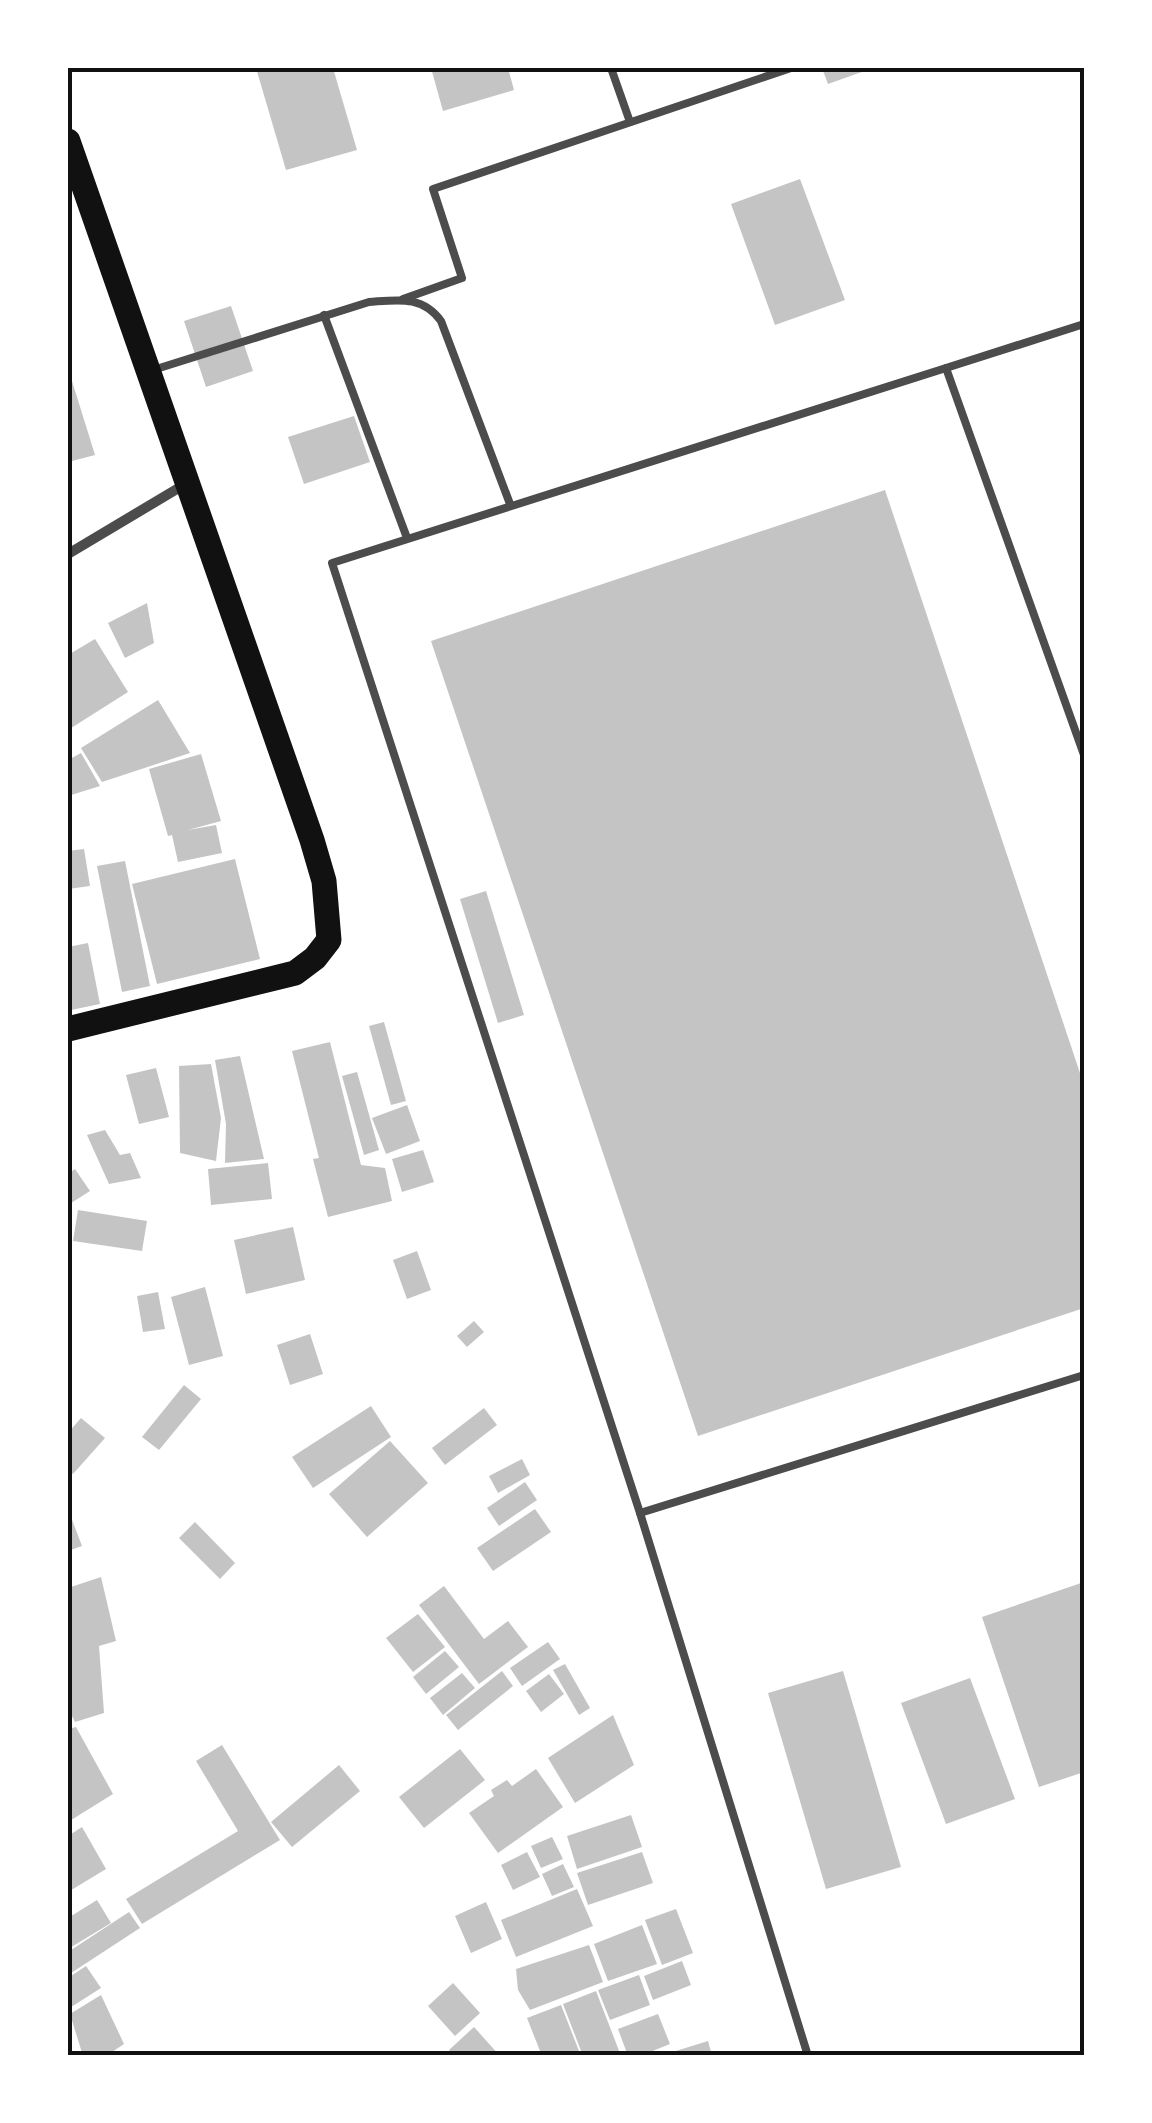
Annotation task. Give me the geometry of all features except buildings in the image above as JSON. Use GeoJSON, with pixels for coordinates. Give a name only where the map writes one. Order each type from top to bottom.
{"type":"FeatureCollection","features":[{"type":"Feature","properties":{"kind":"main road"},"geometry":{"type":"LineString","coordinates":[[68,140],[312,840],[324,881],[328,940],[315,958],[294,973],[68,1029]]}},
{"type":"Feature","properties":{"kind":"street"},"geometry":{"type":"LineString","coordinates":[[68,554],[188,483]]}},
{"type":"Feature","properties":{"kind":"lane"},"geometry":{"type":"LineString","coordinates":[[612,68],[630,122]]}},
{"type":"Feature","properties":{"kind":"lane"},"geometry":{"type":"LineString","coordinates":[[403,299],[462,278],[432,189],[791,68]]}},
{"type":"Feature","properties":{"kind":"lane"},"geometry":{"type":"LineString","coordinates":[[149,372],[368,302],[421,302],[441,322],[510,504]]}},
{"type":"Feature","properties":{"kind":"lane"},"geometry":{"type":"LineString","coordinates":[[324,315],[407,538]]}},
{"type":"Feature","properties":{"kind":"lane"},"geometry":{"type":"LineString","coordinates":[[808,2056],[640,1513],[332,563],[1084,324]]}},
{"type":"Feature","properties":{"kind":"lane"},"geometry":{"type":"LineString","coordinates":[[946,368],[1084,755]]}},
{"type":"Feature","properties":{"kind":"lane"},"geometry":{"type":"LineString","coordinates":[[640,1513],[1084,1375]]}}]}
